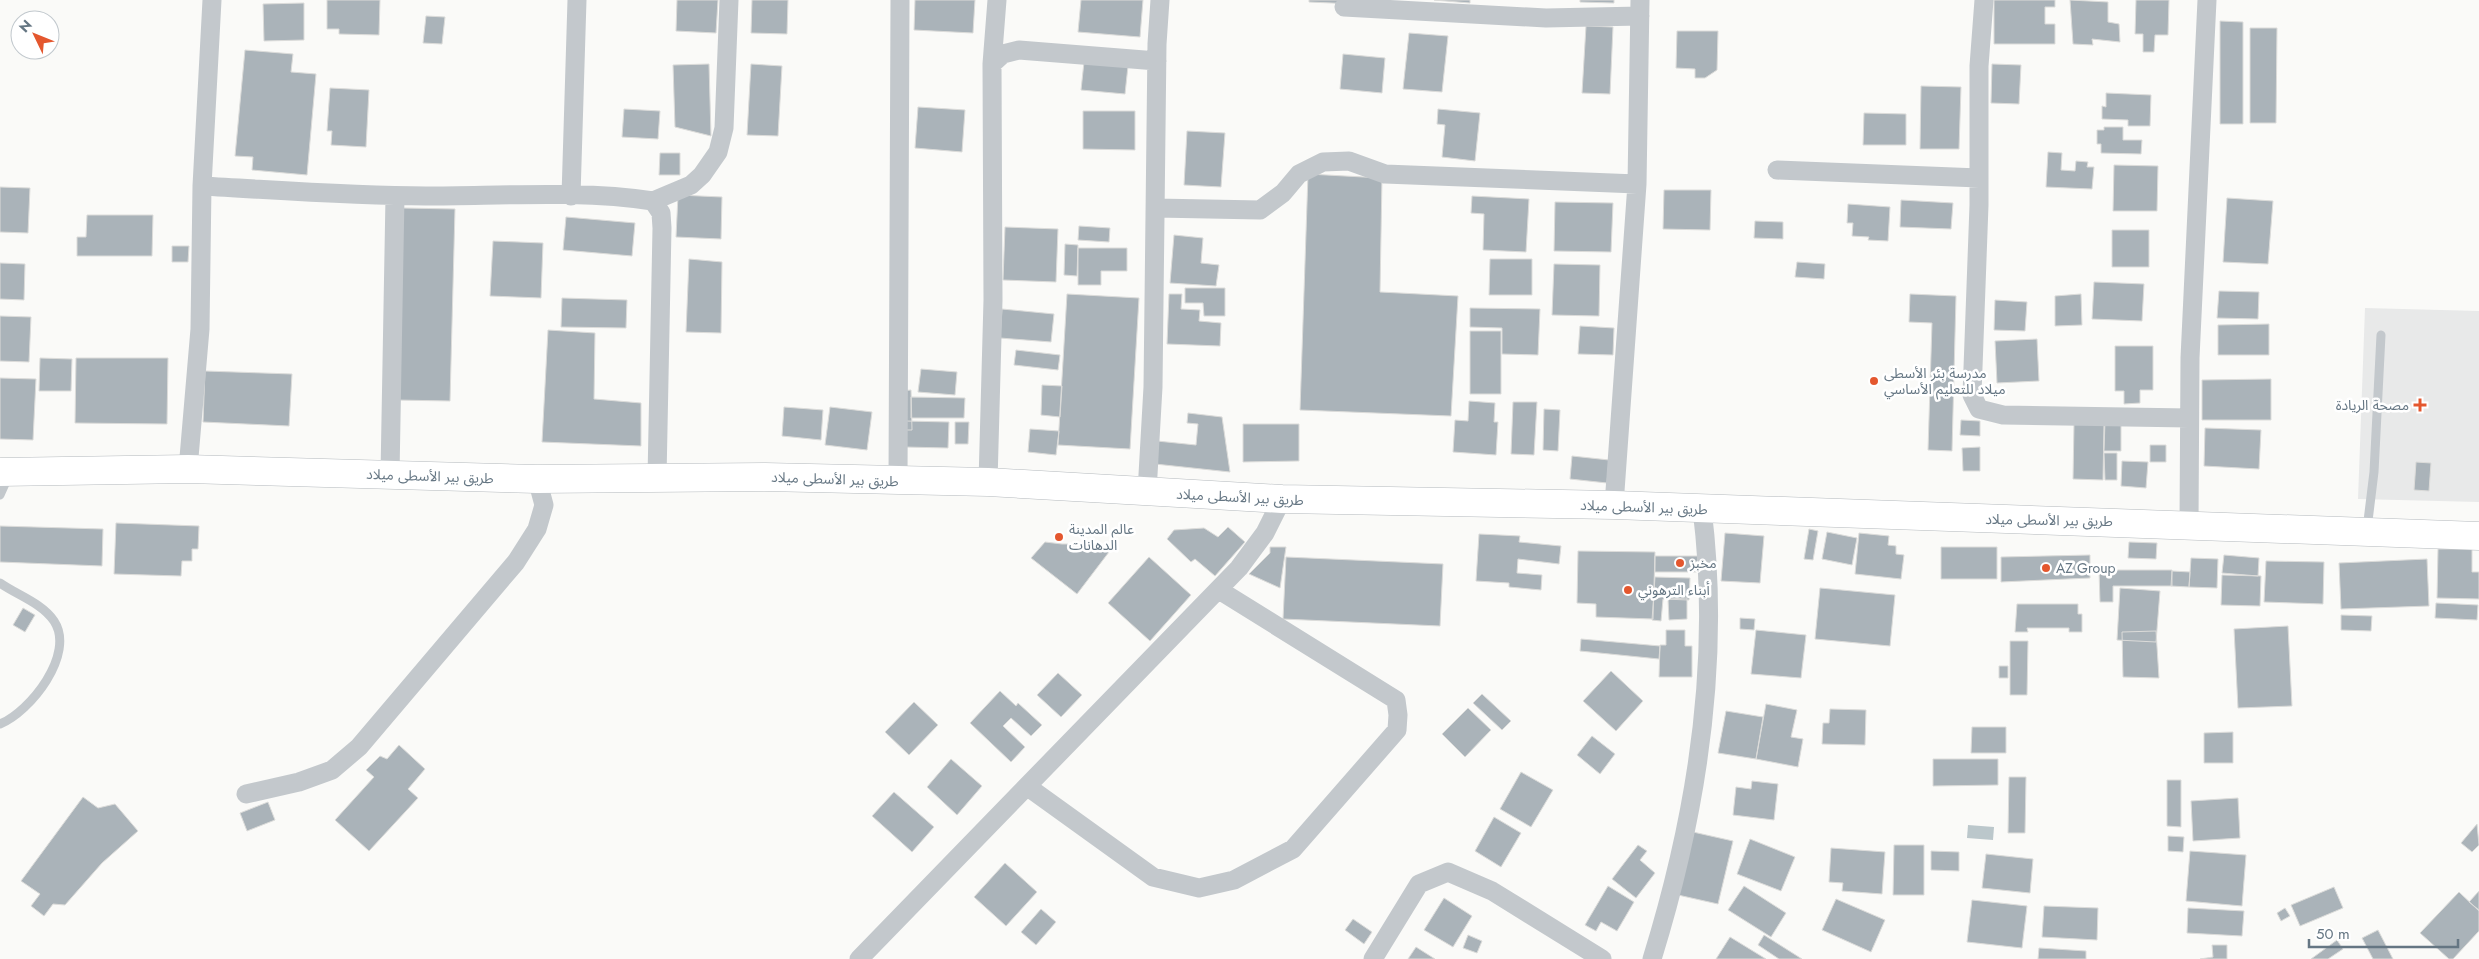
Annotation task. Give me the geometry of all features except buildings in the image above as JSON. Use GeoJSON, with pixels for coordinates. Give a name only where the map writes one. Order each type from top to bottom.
{"type":"FeatureCollection","features":[{"type":"Feature","properties":{"kind":"main road","name":"طريق بير الأسطى ميلاد"},"geometry":{"type":"LineString","coordinates":[[4,480],[188,469],[538,479],[765,477],[988,482],[1282,499],[1614,505],[1908,517],[2189,524],[2479,536]]}},
{"type":"Feature","properties":{"kind":"street"},"geometry":{"type":"LineString","coordinates":[[188,469],[200,329],[202,186],[212,0]]}},
{"type":"Feature","properties":{"kind":"street"},"geometry":{"type":"LineString","coordinates":[[571,196],[577,0]]}},
{"type":"Feature","properties":{"kind":"street"},"geometry":{"type":"LineString","coordinates":[[202,186],[395,196],[632,198],[653,202],[691,185],[702,175],[718,152],[724,128],[729,0]]}},
{"type":"Feature","properties":{"kind":"street"},"geometry":{"type":"LineString","coordinates":[[988,482],[993,300],[992,64],[996,0]]}},
{"type":"Feature","properties":{"kind":"street"},"geometry":{"type":"LineString","coordinates":[[1147,492],[1153,387],[1157,61],[1160,0]]}},
{"type":"Feature","properties":{"kind":"street"},"geometry":{"type":"LineString","coordinates":[[1984,0],[1979,66],[1979,178],[1972,394],[1980,409],[2003,415],[2189,418]]}},
{"type":"Feature","properties":{"kind":"street"},"geometry":{"type":"LineString","coordinates":[[2189,524],[2190,358],[2207,0]]}},
{"type":"Feature","properties":{"kind":"street"},"geometry":{"type":"LineString","coordinates":[[898,481],[900,1]]}},
{"type":"Feature","properties":{"kind":"street"},"geometry":{"type":"LineString","coordinates":[[1344,6],[1546,18],[1640,8],[1637,184],[1614,505]]}},
{"type":"Feature","properties":{"kind":"street"},"geometry":{"type":"LineString","coordinates":[[992,64],[1004,54],[1019,50],[1157,61]]}},
{"type":"Feature","properties":{"kind":"street"},"geometry":{"type":"LineString","coordinates":[[1156,208],[1260,210],[1283,193],[1299,174],[1323,162],[1349,161],[1386,174],[1637,184]]}},
{"type":"Feature","properties":{"kind":"street"},"geometry":{"type":"LineString","coordinates":[[1777,170],[1979,178]]}},
{"type":"Feature","properties":{"kind":"street"},"geometry":{"type":"LineString","coordinates":[[390,474],[395,196]]}},
{"type":"Feature","properties":{"kind":"street"},"geometry":{"type":"LineString","coordinates":[[653,202],[661,213],[662,228],[657,478]]}},
{"type":"Feature","properties":{"kind":"street"},"geometry":{"type":"LineString","coordinates":[[246,794],[299,782],[332,770],[359,747],[516,562],[537,529],[544,505],[538,479]]}},
{"type":"Feature","properties":{"kind":"street"},"geometry":{"type":"LineString","coordinates":[[859,959],[1028,788],[1219,590],[1239,568],[1265,533],[1282,499]]}},
{"type":"Feature","properties":{"kind":"street"},"geometry":{"type":"LineString","coordinates":[[1652,959],[1669,904],[1682,849],[1694,789],[1704,712],[1709,608],[1708,562],[1702,509]]}},
{"type":"Feature","properties":{"kind":"street"},"geometry":{"type":"LineString","coordinates":[[1028,788],[1153,877],[1199,888],[1234,880],[1294,849],[1397,730],[1396,700],[1219,590]]}},
{"type":"Feature","properties":{"kind":"street"},"geometry":{"type":"LineString","coordinates":[[1372,959],[1419,884],[1448,872],[1492,891],[1582,954],[1602,959]]}},
{"type":"Feature","properties":{"kind":"lane"},"geometry":{"type":"LineString","coordinates":[[2366,531],[2374,472],[2381,335]]}},
{"type":"Feature","properties":{"kind":"lane"},"geometry":{"type":"LineString","coordinates":[[0,583],[40,607],[54,621],[60,636],[59,656],[47,680],[30,702],[7,721],[0,724]]}},
{"type":"Feature","properties":{"kind":"shaded area","name":"مصحة الريادة"},"geometry":{"type":"Polygon","coordinates":[[[2365,308],[2479,311],[2479,502],[2358,499],[2365,308]]]}},
{"type":"Feature","properties":{"kind":"shaded area"},"geometry":{"type":"Polygon","coordinates":[[[1968,825],[1994,827],[1993,840],[1967,838],[1968,825]]]}},
{"type":"Feature","properties":{"kind":"place","name":"مدرسة بئر الأسطى ميلاد للتعليم الأساسي"},"geometry":{"type":"Point","coordinates":[1874,381]}},
{"type":"Feature","properties":{"kind":"place","name":"مصحة الريادة"},"geometry":{"type":"Point","coordinates":[2420,405]}},
{"type":"Feature","properties":{"kind":"place","name":"عالم المدينة الدهانات"},"geometry":{"type":"Point","coordinates":[1059,537]}},
{"type":"Feature","properties":{"kind":"place","name":"مخبز"},"geometry":{"type":"Point","coordinates":[1680,563]}},
{"type":"Feature","properties":{"kind":"place","name":"AZ Group"},"geometry":{"type":"Point","coordinates":[2046,568]}},
{"type":"Feature","properties":{"kind":"place","name":"أبناء الترهوني"},"geometry":{"type":"Point","coordinates":[1628,590]}}]}
